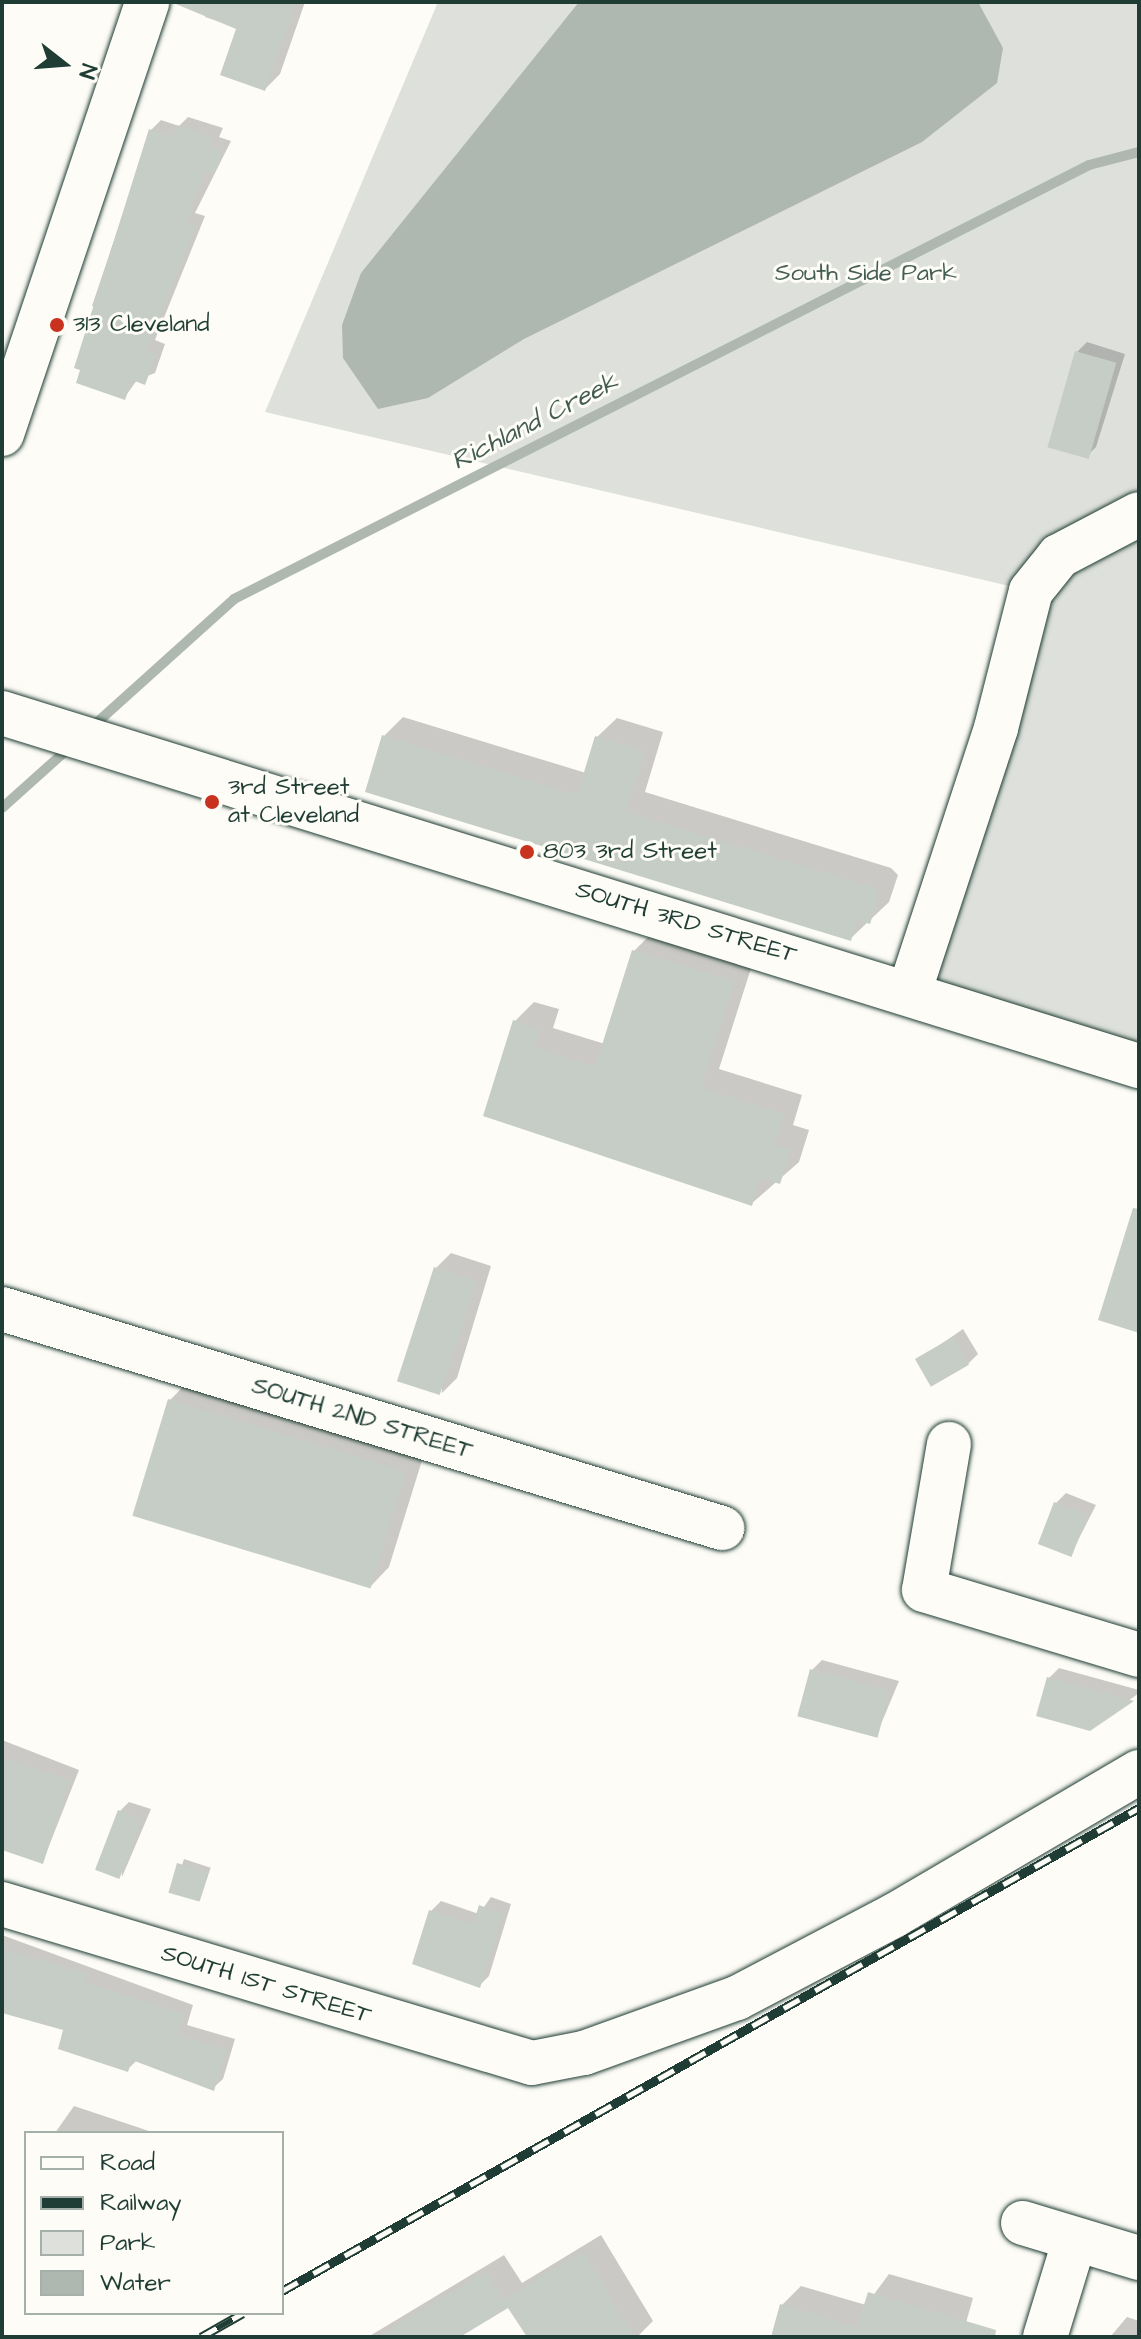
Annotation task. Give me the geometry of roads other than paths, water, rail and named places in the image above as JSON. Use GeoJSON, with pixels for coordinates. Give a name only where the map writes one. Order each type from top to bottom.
{"type":"FeatureCollection","features":[{"type":"Feature","properties":{"kind":"street"},"geometry":{"type":"LineString","coordinates":[[2,434],[147,2]]}},
{"type":"Feature","properties":{"kind":"street"},"geometry":{"type":"LineString","coordinates":[[909,993],[996,728],[1031,591],[1059,556],[1139,514]]}},
{"type":"Feature","properties":{"kind":"street","name":"SOUTH 3RD STREET"},"geometry":{"type":"LineString","coordinates":[[16,717],[1139,1066]]}},
{"type":"Feature","properties":{"kind":"street","name":"SOUTH 2ND STREET"},"geometry":{"type":"LineString","coordinates":[[2,1309],[722,1528]]}},
{"type":"Feature","properties":{"kind":"street"},"geometry":{"type":"LineString","coordinates":[[949,1444],[924,1590],[1139,1655]]}},
{"type":"Feature","properties":{"kind":"street","name":"SOUTH 1ST STREET"},"geometry":{"type":"LineString","coordinates":[[2,1904],[532,2063],[584,2053],[737,1998],[895,1915],[1139,1772]]}},
{"type":"Feature","properties":{"kind":"street"},"geometry":{"type":"LineString","coordinates":[[1023,2223],[1139,2258]]}},
{"type":"Feature","properties":{"kind":"street"},"geometry":{"type":"LineString","coordinates":[[1045,2337],[1075,2239]]}},
{"type":"Feature","properties":{"kind":"water"},"geometry":{"type":"Polygon","coordinates":[[[579,2],[978,2],[1003,48],[997,83],[922,142],[524,339],[428,398],[378,409],[343,358],[342,325],[361,273],[579,2]]]}},
{"type":"Feature","properties":{"kind":"waterway","name":"Richland Creek"},"geometry":{"type":"LineString","coordinates":[[92,727],[234,599],[1089,165],[1139,152]]}},
{"type":"Feature","properties":{"kind":"waterway","name":"Richland Creek"},"geometry":{"type":"LineString","coordinates":[[2,808],[71,746]]}},
{"type":"Feature","properties":{"kind":"railway"},"geometry":{"type":"LineString","coordinates":[[284,2290],[1139,1808]]}},
{"type":"Feature","properties":{"kind":"railway"},"geometry":{"type":"LineString","coordinates":[[201,2337],[240,2315]]}},
{"type":"Feature","properties":{"kind":"place","name":"313 Cleveland"},"geometry":{"type":"Point","coordinates":[57,325]}},
{"type":"Feature","properties":{"kind":"place","name":"3rd Street at Cleveland"},"geometry":{"type":"Point","coordinates":[212,802]}},
{"type":"Feature","properties":{"kind":"place","name":"803 3rd Street"},"geometry":{"type":"Point","coordinates":[527,852]}},
{"type":"Feature","properties":{"kind":"park label","name":"South Side Park"},"geometry":{"type":"Point","coordinates":[866,274]}}]}
